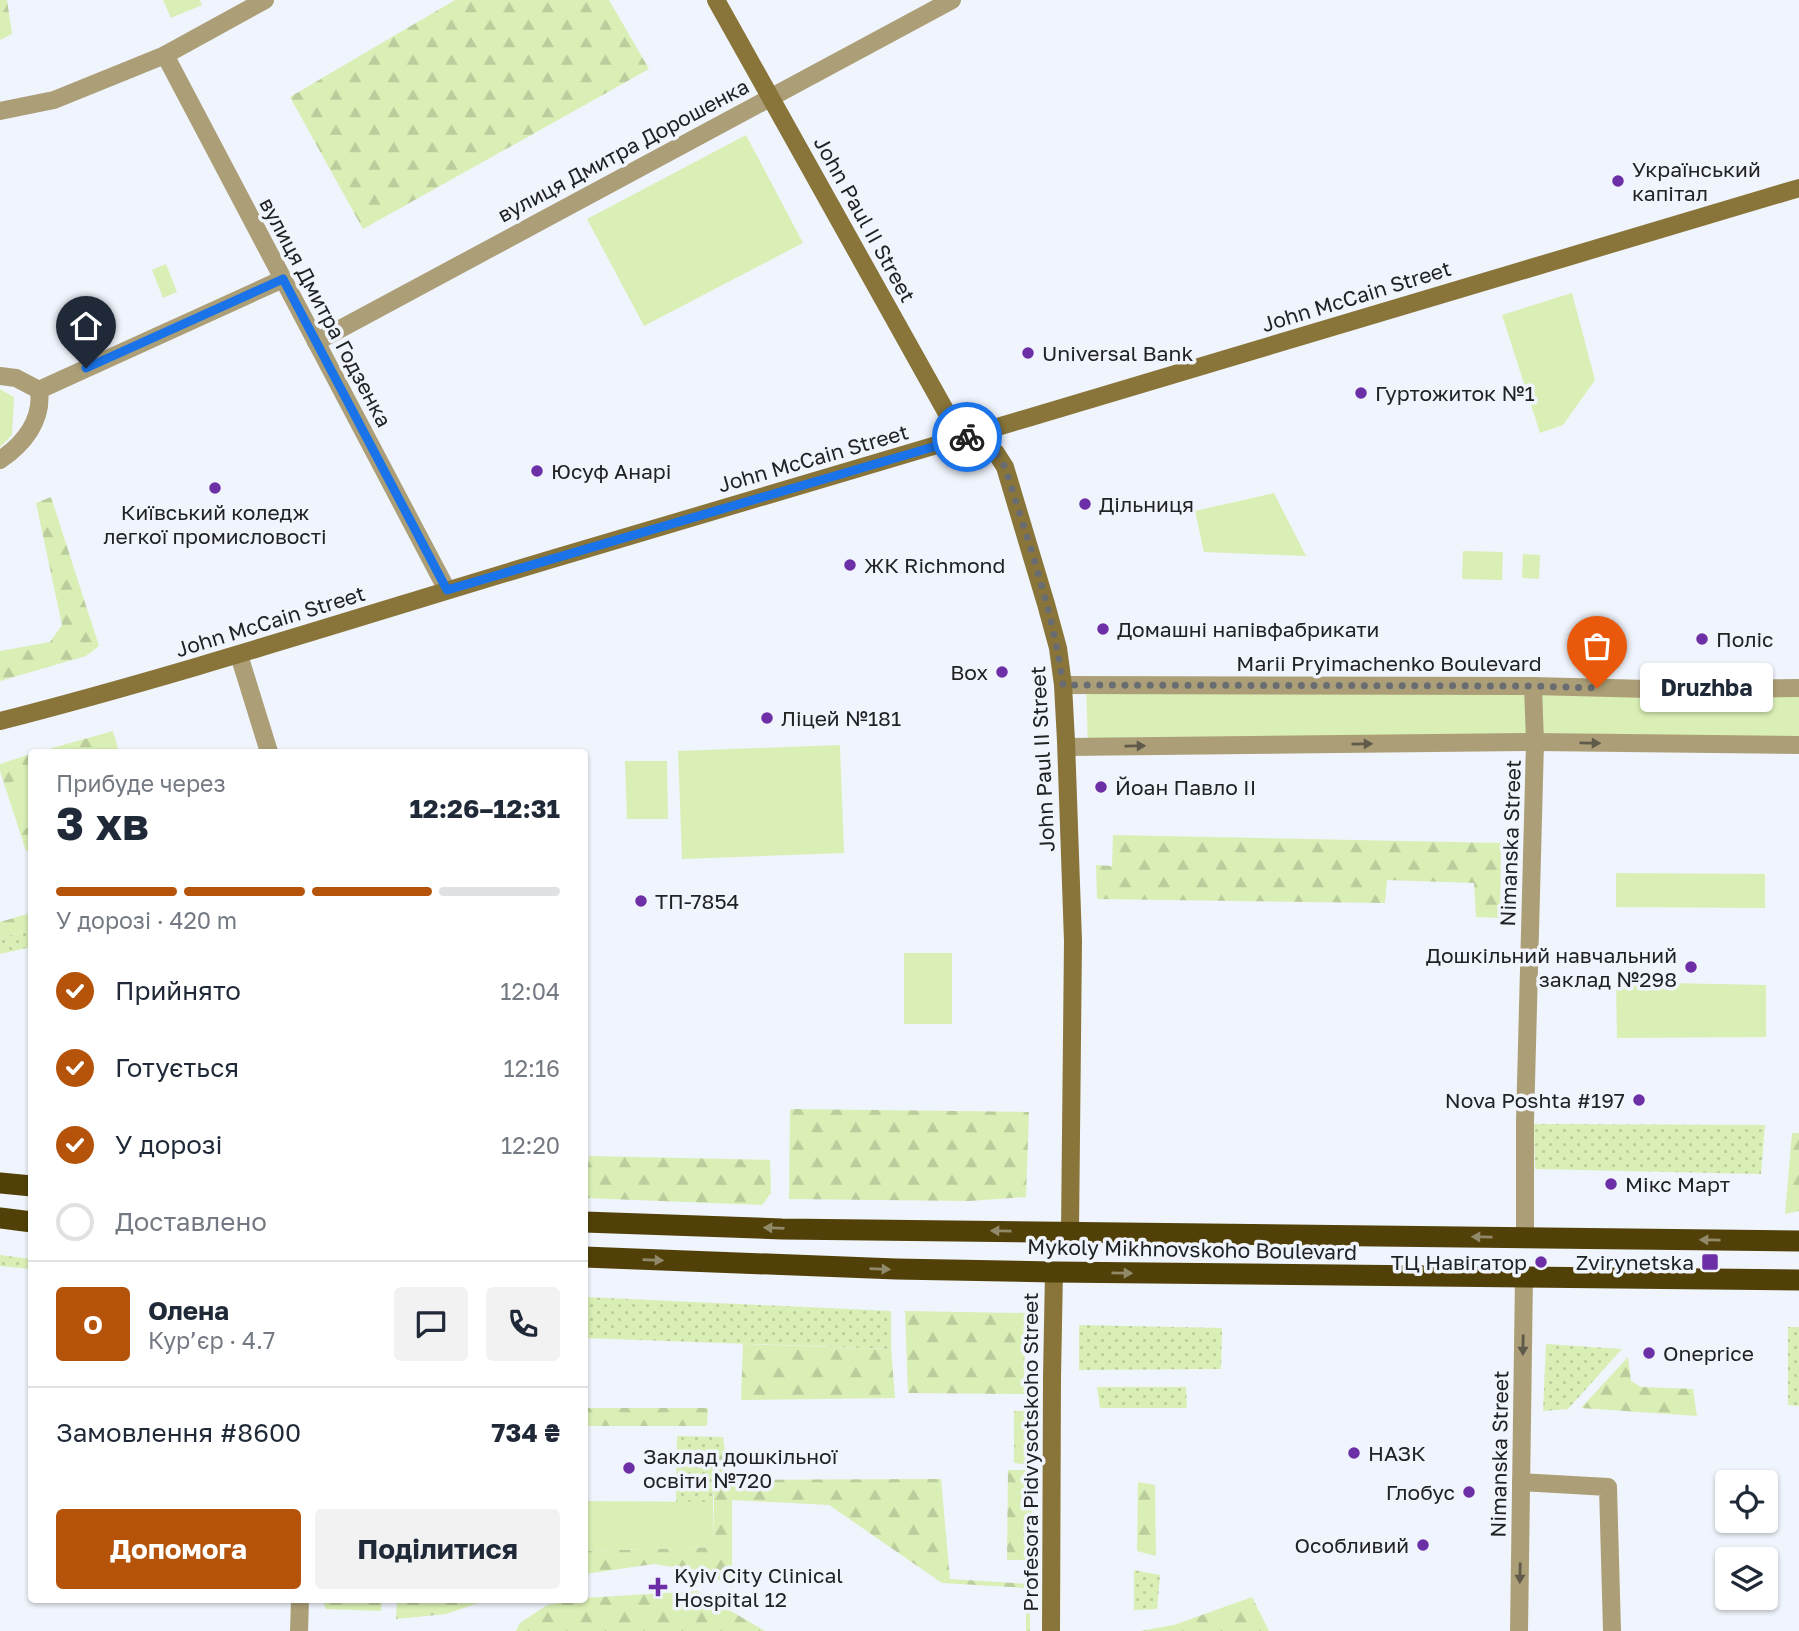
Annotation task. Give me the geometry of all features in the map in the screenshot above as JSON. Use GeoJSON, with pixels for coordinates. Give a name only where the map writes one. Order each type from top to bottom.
{"type":"FeatureCollection","features":[{"type":"Feature","properties":{"kind":"highway"},"geometry":{"type":"LineString","coordinates":[[0,1183],[28,1186]]}},
{"type":"Feature","properties":{"kind":"highway"},"geometry":{"type":"LineString","coordinates":[[0,1218],[28,1222]]}},
{"type":"Feature","properties":{"kind":"highway","name":"Mykoly Mikhnovskoho Boulevard"},"geometry":{"type":"LineString","coordinates":[[588,1222],[782,1229],[1799,1241]]}},
{"type":"Feature","properties":{"kind":"highway","name":"Mykoly Mikhnovskoho Boulevard"},"geometry":{"type":"LineString","coordinates":[[588,1258],[1054,1272],[1799,1280]]}},
{"type":"Feature","properties":{"kind":"street"},"geometry":{"type":"LineString","coordinates":[[0,111],[54,100],[165,55],[265,0]]}},
{"type":"Feature","properties":{"kind":"street","name":"John Paul II Street"},"geometry":{"type":"LineString","coordinates":[[716,0],[949,417],[996,453],[1005,467],[1049,615],[1058,648],[1067,747],[1073,941],[1070,1232]]}},
{"type":"Feature","properties":{"kind":"street","name":"вулиця Дмитра Дорошенка"},"geometry":{"type":"LineString","coordinates":[[316,342],[952,0]]}},
{"type":"Feature","properties":{"kind":"street","name":"вулиця Дмитра Годзенка"},"geometry":{"type":"LineString","coordinates":[[165,55],[447,590]]}},
{"type":"Feature","properties":{"kind":"street","name":"John McCain Street"},"geometry":{"type":"LineString","coordinates":[[0,722],[239,655],[447,590],[1799,188]]}},
{"type":"Feature","properties":{"kind":"street"},"geometry":{"type":"LineString","coordinates":[[38,390],[283,279]]}},
{"type":"Feature","properties":{"kind":"street"},"geometry":{"type":"LineString","coordinates":[[0,376],[16,378],[38,390]]}},
{"type":"Feature","properties":{"kind":"street"},"geometry":{"type":"LineString","coordinates":[[0,460],[25,439],[33,427],[40,402],[38,390]]}},
{"type":"Feature","properties":{"kind":"street"},"geometry":{"type":"LineString","coordinates":[[239,655],[268,749]]}},
{"type":"Feature","properties":{"kind":"street","name":"Marii Pryimachenko Boulevard"},"geometry":{"type":"LineString","coordinates":[[1063,685],[1799,688]]}},
{"type":"Feature","properties":{"kind":"street","name":"Nimanska Street"},"geometry":{"type":"LineString","coordinates":[[1525,1238],[1525,1121],[1535,742],[1533,686]]}},
{"type":"Feature","properties":{"kind":"street"},"geometry":{"type":"LineString","coordinates":[[1067,747],[1535,742],[1799,746]]}},
{"type":"Feature","properties":{"kind":"street","name":"Profesora Pidvysotskoho Street"},"geometry":{"type":"LineString","coordinates":[[1051,1631],[1054,1272]]}},
{"type":"Feature","properties":{"kind":"street","name":"Nimanska Street"},"geometry":{"type":"LineString","coordinates":[[1519,1631],[1524,1277]]}},
{"type":"Feature","properties":{"kind":"street"},"geometry":{"type":"LineString","coordinates":[[1521,1482],[1608,1487],[1612,1631]]}},
{"type":"Feature","properties":{"kind":"street"},"geometry":{"type":"LineString","coordinates":[[299,1631],[300,1603]]}},
{"type":"Feature","properties":{"kind":"green space"},"geometry":{"type":"Polygon","coordinates":[[[0,0],[7,0],[12,34],[0,40],[0,0]]]}},
{"type":"Feature","properties":{"kind":"green space"},"geometry":{"type":"Polygon","coordinates":[[[163,0],[200,0],[202,5],[171,18],[163,0]]]}},
{"type":"Feature","properties":{"kind":"green space"},"geometry":{"type":"Polygon","coordinates":[[[455,0],[609,0],[649,69],[363,229],[290,97],[455,0]]]}},
{"type":"Feature","properties":{"kind":"green space"},"geometry":{"type":"Polygon","coordinates":[[[746,135],[803,243],[644,326],[587,219],[746,135]]]}},
{"type":"Feature","properties":{"kind":"green space"},"geometry":{"type":"Polygon","coordinates":[[[166,264],[177,292],[163,298],[152,270],[166,264]]]}},
{"type":"Feature","properties":{"kind":"green space"},"geometry":{"type":"Polygon","coordinates":[[[1572,293],[1595,380],[1563,425],[1540,433],[1502,315],[1572,293]]]}},
{"type":"Feature","properties":{"kind":"green space"},"geometry":{"type":"Polygon","coordinates":[[[0,389],[14,397],[12,435],[0,447],[0,389]]]}},
{"type":"Feature","properties":{"kind":"green space"},"geometry":{"type":"Polygon","coordinates":[[[1274,493],[1306,556],[1204,552],[1195,511],[1274,493]]]}},
{"type":"Feature","properties":{"kind":"green space"},"geometry":{"type":"Polygon","coordinates":[[[51,497],[99,646],[86,656],[0,681],[0,651],[50,642],[62,625],[36,503],[51,497]]]}},
{"type":"Feature","properties":{"kind":"green space"},"geometry":{"type":"Polygon","coordinates":[[[1463,551],[1503,552],[1502,580],[1462,579],[1463,551]]]}},
{"type":"Feature","properties":{"kind":"green space"},"geometry":{"type":"Polygon","coordinates":[[[1523,554],[1540,555],[1539,579],[1522,578],[1523,554]]]}},
{"type":"Feature","properties":{"kind":"green space"},"geometry":{"type":"Polygon","coordinates":[[[1086,685],[1799,688],[1799,745],[1088,747],[1086,685]]]}},
{"type":"Feature","properties":{"kind":"green space"},"geometry":{"type":"Polygon","coordinates":[[[113,731],[118,749],[49,749],[113,731]]]}},
{"type":"Feature","properties":{"kind":"green space"},"geometry":{"type":"Polygon","coordinates":[[[840,745],[844,853],[682,859],[678,751],[840,745]]]}},
{"type":"Feature","properties":{"kind":"green space"},"geometry":{"type":"Polygon","coordinates":[[[28,755],[26,851],[0,771],[0,764],[28,755]]]}},
{"type":"Feature","properties":{"kind":"green space"},"geometry":{"type":"Polygon","coordinates":[[[625,761],[667,761],[668,819],[627,819],[625,761]]]}},
{"type":"Feature","properties":{"kind":"green space"},"geometry":{"type":"Polygon","coordinates":[[[28,777],[28,828],[24,829],[11,782],[28,777]]]}},
{"type":"Feature","properties":{"kind":"green space"},"geometry":{"type":"Polygon","coordinates":[[[1113,835],[1501,843],[1500,918],[1476,917],[1474,883],[1387,880],[1385,903],[1097,899],[1096,865],[1112,866],[1113,835]]]}},
{"type":"Feature","properties":{"kind":"green space"},"geometry":{"type":"Polygon","coordinates":[[[1616,873],[1765,874],[1765,908],[1616,907],[1616,873]]]}},
{"type":"Feature","properties":{"kind":"green space"},"geometry":{"type":"Polygon","coordinates":[[[28,914],[28,929],[0,939],[0,922],[28,914]]]}},
{"type":"Feature","properties":{"kind":"green space"},"geometry":{"type":"Polygon","coordinates":[[[28,929],[28,948],[0,954],[0,939],[28,929]]]}},
{"type":"Feature","properties":{"kind":"green space"},"geometry":{"type":"Polygon","coordinates":[[[904,953],[952,953],[952,1024],[904,1024],[904,953]]]}},
{"type":"Feature","properties":{"kind":"green space"},"geometry":{"type":"Polygon","coordinates":[[[1616,982],[1766,985],[1766,1037],[1617,1038],[1616,982]]]}},
{"type":"Feature","properties":{"kind":"green space"},"geometry":{"type":"Polygon","coordinates":[[[790,1109],[1029,1112],[1026,1197],[969,1201],[789,1199],[790,1109]]]}},
{"type":"Feature","properties":{"kind":"green space"},"geometry":{"type":"Polygon","coordinates":[[[1534,1124],[1765,1125],[1761,1174],[1535,1169],[1534,1124]]]}},
{"type":"Feature","properties":{"kind":"green space"},"geometry":{"type":"Polygon","coordinates":[[[1792,1133],[1799,1133],[1799,1211],[1785,1214],[1792,1133]]]}},
{"type":"Feature","properties":{"kind":"green space"},"geometry":{"type":"Polygon","coordinates":[[[589,1156],[770,1160],[771,1193],[762,1205],[588,1198],[589,1156]]]}},
{"type":"Feature","properties":{"kind":"green space"},"geometry":{"type":"Polygon","coordinates":[[[0,1255],[28,1259],[28,1269],[0,1266],[0,1255]]]}},
{"type":"Feature","properties":{"kind":"green space"},"geometry":{"type":"Polygon","coordinates":[[[588,1297],[891,1311],[891,1349],[588,1338],[588,1297]]]}},
{"type":"Feature","properties":{"kind":"green space"},"geometry":{"type":"Polygon","coordinates":[[[905,1311],[1025,1313],[1024,1394],[908,1393],[905,1311]]]}},
{"type":"Feature","properties":{"kind":"green space"},"geometry":{"type":"Polygon","coordinates":[[[1079,1325],[1222,1328],[1221,1369],[1079,1370],[1079,1325]]]}},
{"type":"Feature","properties":{"kind":"green space"},"geometry":{"type":"Polygon","coordinates":[[[1788,1327],[1799,1327],[1799,1406],[1788,1405],[1788,1327]]]}},
{"type":"Feature","properties":{"kind":"green space"},"geometry":{"type":"Polygon","coordinates":[[[743,1344],[891,1349],[895,1398],[741,1400],[743,1344]]]}},
{"type":"Feature","properties":{"kind":"green space"},"geometry":{"type":"Polygon","coordinates":[[[1546,1344],[1622,1349],[1568,1409],[1543,1411],[1546,1344]]]}},
{"type":"Feature","properties":{"kind":"green space"},"geometry":{"type":"Polygon","coordinates":[[[1628,1357],[1631,1381],[1641,1387],[1693,1389],[1697,1416],[1581,1408],[1628,1357]]]}},
{"type":"Feature","properties":{"kind":"green space"},"geometry":{"type":"Polygon","coordinates":[[[1097,1387],[1186,1387],[1187,1408],[1100,1408],[1097,1387]]]}},
{"type":"Feature","properties":{"kind":"green space"},"geometry":{"type":"Polygon","coordinates":[[[588,1408],[708,1408],[707,1426],[588,1426],[588,1408]]]}},
{"type":"Feature","properties":{"kind":"green space"},"geometry":{"type":"Polygon","coordinates":[[[1014,1411],[1033,1411],[1032,1465],[1014,1463],[1014,1411]]]}},
{"type":"Feature","properties":{"kind":"green space"},"geometry":{"type":"Polygon","coordinates":[[[677,1436],[723,1437],[725,1451],[715,1458],[713,1502],[676,1502],[677,1436]]]}},
{"type":"Feature","properties":{"kind":"green space"},"geometry":{"type":"Polygon","coordinates":[[[725,1451],[730,1480],[941,1479],[950,1579],[1029,1584],[1030,1631],[1026,1631],[1026,1588],[942,1583],[829,1505],[732,1500],[732,1588],[706,1572],[654,1564],[588,1574],[588,1551],[713,1547],[715,1457],[725,1451]]]}},
{"type":"Feature","properties":{"kind":"green space"},"geometry":{"type":"Polygon","coordinates":[[[1008,1470],[1033,1470],[1031,1560],[1007,1560],[1008,1470]]]}},
{"type":"Feature","properties":{"kind":"green space"},"geometry":{"type":"Polygon","coordinates":[[[1138,1482],[1155,1485],[1156,1556],[1137,1551],[1138,1482]]]}},
{"type":"Feature","properties":{"kind":"green space"},"geometry":{"type":"Polygon","coordinates":[[[588,1501],[713,1502],[713,1547],[588,1551],[588,1501]]]}},
{"type":"Feature","properties":{"kind":"green space"},"geometry":{"type":"Polygon","coordinates":[[[1134,1570],[1160,1575],[1157,1609],[1134,1610],[1134,1570]]]}},
{"type":"Feature","properties":{"kind":"green space"},"geometry":{"type":"Polygon","coordinates":[[[697,1591],[765,1631],[516,1631],[520,1623],[547,1605],[588,1603],[588,1598],[697,1591]]]}},
{"type":"Feature","properties":{"kind":"green space"},"geometry":{"type":"Polygon","coordinates":[[[1252,1597],[1269,1631],[1140,1631],[1174,1625],[1252,1597]]]}},
{"type":"Feature","properties":{"kind":"green space"},"geometry":{"type":"Polygon","coordinates":[[[323,1603],[382,1603],[381,1611],[326,1609],[323,1603]]]}},
{"type":"Feature","properties":{"kind":"green space"},"geometry":{"type":"Polygon","coordinates":[[[397,1603],[478,1603],[446,1614],[396,1619],[397,1603]]]}},
{"type":"Feature","properties":{"kind":"way so far"},"geometry":{"type":"LineString","coordinates":[[967,437],[974,435],[996,453],[1005,467],[1058,648],[1063,685],[1597,688]]}},
{"type":"Feature","properties":{"kind":"place","name":"Український капітал"},"geometry":{"type":"Point","coordinates":[1618,181]}},
{"type":"Feature","properties":{"kind":"place","name":"Universal Bank"},"geometry":{"type":"Point","coordinates":[1028,353]}},
{"type":"Feature","properties":{"kind":"place","name":"Гуртожиток №1"},"geometry":{"type":"Point","coordinates":[1361,393]}},
{"type":"Feature","properties":{"kind":"place","name":"Юсуф Анарі"},"geometry":{"type":"Point","coordinates":[537,471]}},
{"type":"Feature","properties":{"kind":"place","name":"Київський коледж легкої промисловості"},"geometry":{"type":"Point","coordinates":[215,488]}},
{"type":"Feature","properties":{"kind":"place","name":"Дільниця"},"geometry":{"type":"Point","coordinates":[1085,504]}},
{"type":"Feature","properties":{"kind":"place","name":"ЖК Richmond"},"geometry":{"type":"Point","coordinates":[850,565]}},
{"type":"Feature","properties":{"kind":"place","name":"Домашні напівфабрикати"},"geometry":{"type":"Point","coordinates":[1103,629]}},
{"type":"Feature","properties":{"kind":"place","name":"Поліс"},"geometry":{"type":"Point","coordinates":[1702,639]}},
{"type":"Feature","properties":{"kind":"place","name":"Box"},"geometry":{"type":"Point","coordinates":[1002,672]}},
{"type":"Feature","properties":{"kind":"place","name":"Druzhba"},"geometry":{"type":"Point","coordinates":[1597,688]}},
{"type":"Feature","properties":{"kind":"place","name":"Ліцей №181"},"geometry":{"type":"Point","coordinates":[767,718]}},
{"type":"Feature","properties":{"kind":"place","name":"Йоан Павло II"},"geometry":{"type":"Point","coordinates":[1101,787]}},
{"type":"Feature","properties":{"kind":"place","name":"ТП-7854"},"geometry":{"type":"Point","coordinates":[641,901]}},
{"type":"Feature","properties":{"kind":"place","name":"Дошкільний навчальний заклад №298"},"geometry":{"type":"Point","coordinates":[1691,967]}},
{"type":"Feature","properties":{"kind":"place","name":"Nova Poshta #197"},"geometry":{"type":"Point","coordinates":[1639,1100]}},
{"type":"Feature","properties":{"kind":"place","name":"Мікс Март"},"geometry":{"type":"Point","coordinates":[1611,1184]}},
{"type":"Feature","properties":{"kind":"place","name":"ТЦ Навігатор"},"geometry":{"type":"Point","coordinates":[1541,1262]}},
{"type":"Feature","properties":{"kind":"place","name":"Zvirynetska"},"geometry":{"type":"Point","coordinates":[1710,1262]}},
{"type":"Feature","properties":{"kind":"place","name":"Oneprice"},"geometry":{"type":"Point","coordinates":[1649,1353]}},
{"type":"Feature","properties":{"kind":"place","name":"НАЗК"},"geometry":{"type":"Point","coordinates":[1354,1453]}},
{"type":"Feature","properties":{"kind":"place","name":"Заклад дошкільної освіти №720"},"geometry":{"type":"Point","coordinates":[629,1468]}},
{"type":"Feature","properties":{"kind":"place","name":"Глобус"},"geometry":{"type":"Point","coordinates":[1469,1492]}},
{"type":"Feature","properties":{"kind":"place","name":"Особливий"},"geometry":{"type":"Point","coordinates":[1423,1545]}},
{"type":"Feature","properties":{"kind":"place","name":"Kyiv City Clinical Hospital 12"},"geometry":{"type":"Point","coordinates":[658,1587]}},
{"type":"Feature","properties":{"kind":"route"},"geometry":{"type":"LineString","coordinates":[[86,368],[283,279],[447,590],[967,437]]}}]}
